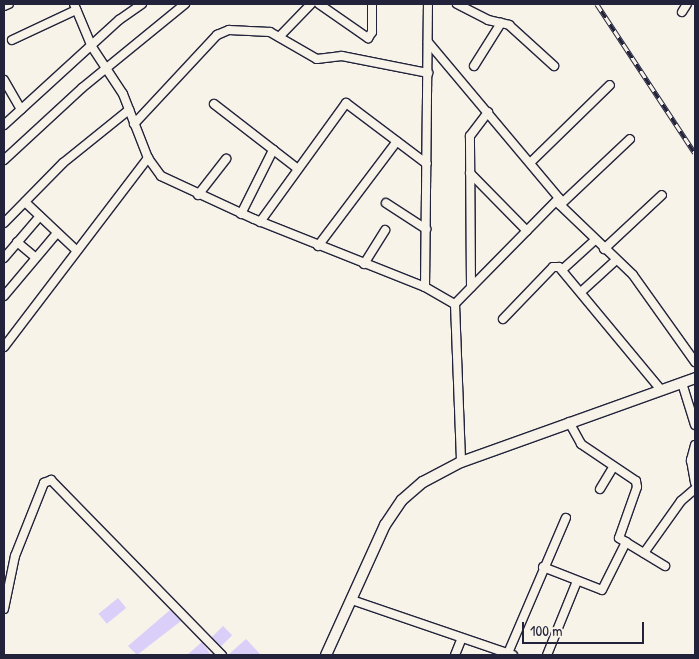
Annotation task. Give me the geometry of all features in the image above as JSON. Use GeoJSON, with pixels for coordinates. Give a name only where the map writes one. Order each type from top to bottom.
{"type":"FeatureCollection","features":[{"type":"Feature","properties":{"kind":"street"},"geometry":{"type":"LineString","coordinates":[[4,6],[9,4]]}},
{"type":"Feature","properties":{"kind":"street"},"geometry":{"type":"LineString","coordinates":[[4,125],[91,46],[142,4]]}},
{"type":"Feature","properties":{"kind":"street"},"geometry":{"type":"LineString","coordinates":[[4,160],[106,68],[185,4]]}},
{"type":"Feature","properties":{"kind":"street"},"geometry":{"type":"LineString","coordinates":[[280,37],[312,4]]}},
{"type":"Feature","properties":{"kind":"street"},"geometry":{"type":"LineString","coordinates":[[319,4],[368,38],[372,35],[372,4]]}},
{"type":"Feature","properties":{"kind":"street"},"geometry":{"type":"LineString","coordinates":[[425,287],[428,4]]}},
{"type":"Feature","properties":{"kind":"street"},"geometry":{"type":"LineString","coordinates":[[457,4],[488,20],[510,26],[554,66]]}},
{"type":"Feature","properties":{"kind":"street"},"geometry":{"type":"LineString","coordinates":[[682,12],[687,4]]}},
{"type":"Feature","properties":{"kind":"street"},"geometry":{"type":"LineString","coordinates":[[12,40],[75,7],[91,46],[106,68],[129,110],[148,158],[161,176],[198,195],[260,222],[425,287],[455,304]]}},
{"type":"Feature","properties":{"kind":"street"},"geometry":{"type":"LineString","coordinates":[[474,66],[501,22]]}},
{"type":"Feature","properties":{"kind":"street"},"geometry":{"type":"LineString","coordinates":[[134,124],[221,32],[258,30],[280,37],[317,59],[342,56],[428,73]]}},
{"type":"Feature","properties":{"kind":"street"},"geometry":{"type":"LineString","coordinates":[[428,42],[559,195],[559,203],[615,261],[633,275],[695,362]]}},
{"type":"Feature","properties":{"kind":"street"},"geometry":{"type":"LineString","coordinates":[[4,80],[21,109]]}},
{"type":"Feature","properties":{"kind":"street"},"geometry":{"type":"LineString","coordinates":[[531,162],[610,85]]}},
{"type":"Feature","properties":{"kind":"street"},"geometry":{"type":"LineString","coordinates":[[260,222],[346,103],[426,164]]}},
{"type":"Feature","properties":{"kind":"street"},"geometry":{"type":"LineString","coordinates":[[214,104],[298,169]]}},
{"type":"Feature","properties":{"kind":"street"},"geometry":{"type":"LineString","coordinates":[[4,223],[63,164],[129,110]]}},
{"type":"Feature","properties":{"kind":"street"},"geometry":{"type":"LineString","coordinates":[[471,287],[470,132],[488,112]]}},
{"type":"Feature","properties":{"kind":"street"},"geometry":{"type":"LineString","coordinates":[[461,462],[455,304],[527,231],[630,139]]}},
{"type":"Feature","properties":{"kind":"street"},"geometry":{"type":"LineString","coordinates":[[318,246],[397,141]]}},
{"type":"Feature","properties":{"kind":"street"},"geometry":{"type":"LineString","coordinates":[[241,214],[273,150]]}},
{"type":"Feature","properties":{"kind":"street"},"geometry":{"type":"LineString","coordinates":[[4,346],[148,158]]}},
{"type":"Feature","properties":{"kind":"street"},"geometry":{"type":"LineString","coordinates":[[198,195],[226,159]]}},
{"type":"Feature","properties":{"kind":"street"},"geometry":{"type":"LineString","coordinates":[[470,173],[527,231]]}},
{"type":"Feature","properties":{"kind":"street"},"geometry":{"type":"LineString","coordinates":[[604,249],[662,195]]}},
{"type":"Feature","properties":{"kind":"street"},"geometry":{"type":"LineString","coordinates":[[25,202],[77,251]]}},
{"type":"Feature","properties":{"kind":"street"},"geometry":{"type":"LineString","coordinates":[[386,204],[426,229]]}},
{"type":"Feature","properties":{"kind":"street"},"geometry":{"type":"LineString","coordinates":[[4,258],[40,216]]}},
{"type":"Feature","properties":{"kind":"street"},"geometry":{"type":"LineString","coordinates":[[364,264],[384,230]]}},
{"type":"Feature","properties":{"kind":"street"},"geometry":{"type":"LineString","coordinates":[[4,296],[56,233]]}},
{"type":"Feature","properties":{"kind":"street"},"geometry":{"type":"LineString","coordinates":[[562,269],[595,240]]}},
{"type":"Feature","properties":{"kind":"street"},"geometry":{"type":"LineString","coordinates":[[17,242],[35,257]]}},
{"type":"Feature","properties":{"kind":"street"},"geometry":{"type":"LineString","coordinates":[[581,292],[615,261]]}},
{"type":"Feature","properties":{"kind":"street"},"geometry":{"type":"LineString","coordinates":[[503,319],[553,267],[562,269],[661,390]]}},
{"type":"Feature","properties":{"kind":"street"},"geometry":{"type":"LineString","coordinates":[[326,655],[352,600],[370,554],[402,500],[423,482],[461,462],[695,378]]}},
{"type":"Feature","properties":{"kind":"street"},"geometry":{"type":"LineString","coordinates":[[682,383],[695,424]]}},
{"type":"Feature","properties":{"kind":"street"},"geometry":{"type":"LineString","coordinates":[[569,422],[578,442],[638,485],[619,533],[619,538],[665,566]]}},
{"type":"Feature","properties":{"kind":"street"},"geometry":{"type":"LineString","coordinates":[[695,445],[691,460],[695,483]]}},
{"type":"Feature","properties":{"kind":"street"},"geometry":{"type":"LineString","coordinates":[[600,489],[614,467]]}},
{"type":"Feature","properties":{"kind":"street"},"geometry":{"type":"LineString","coordinates":[[4,608],[15,556],[44,483],[51,480],[222,655]]}},
{"type":"Feature","properties":{"kind":"street"},"geometry":{"type":"LineString","coordinates":[[644,553],[681,500],[695,489]]}},
{"type":"Feature","properties":{"kind":"street"},"geometry":{"type":"LineString","coordinates":[[352,600],[511,654],[543,567],[566,518]]}},
{"type":"Feature","properties":{"kind":"street"},"geometry":{"type":"LineString","coordinates":[[543,567],[602,590],[626,542]]}},
{"type":"Feature","properties":{"kind":"street"},"geometry":{"type":"LineString","coordinates":[[547,655],[577,581]]}},
{"type":"Feature","properties":{"kind":"street"},"geometry":{"type":"LineString","coordinates":[[455,655],[462,638]]}},
{"type":"Feature","properties":{"kind":"building"},"geometry":{"type":"Polygon","coordinates":[[[118,598],[126,608],[107,624],[99,614],[118,598]]]}},
{"type":"Feature","properties":{"kind":"building"},"geometry":{"type":"Polygon","coordinates":[[[170,610],[181,621],[137,655],[128,646],[170,610]]]}},
{"type":"Feature","properties":{"kind":"building"},"geometry":{"type":"Polygon","coordinates":[[[223,626],[232,635],[221,647],[212,637],[223,626]]]}},
{"type":"Feature","properties":{"kind":"building"},"geometry":{"type":"Polygon","coordinates":[[[246,639],[261,655],[228,655],[246,639]]]}},
{"type":"Feature","properties":{"kind":"building"},"geometry":{"type":"Polygon","coordinates":[[[202,642],[211,655],[187,655],[202,642]]]}},
{"type":"Feature","properties":{"kind":"railway"},"geometry":{"type":"LineString","coordinates":[[597,4],[695,153]]}}]}
